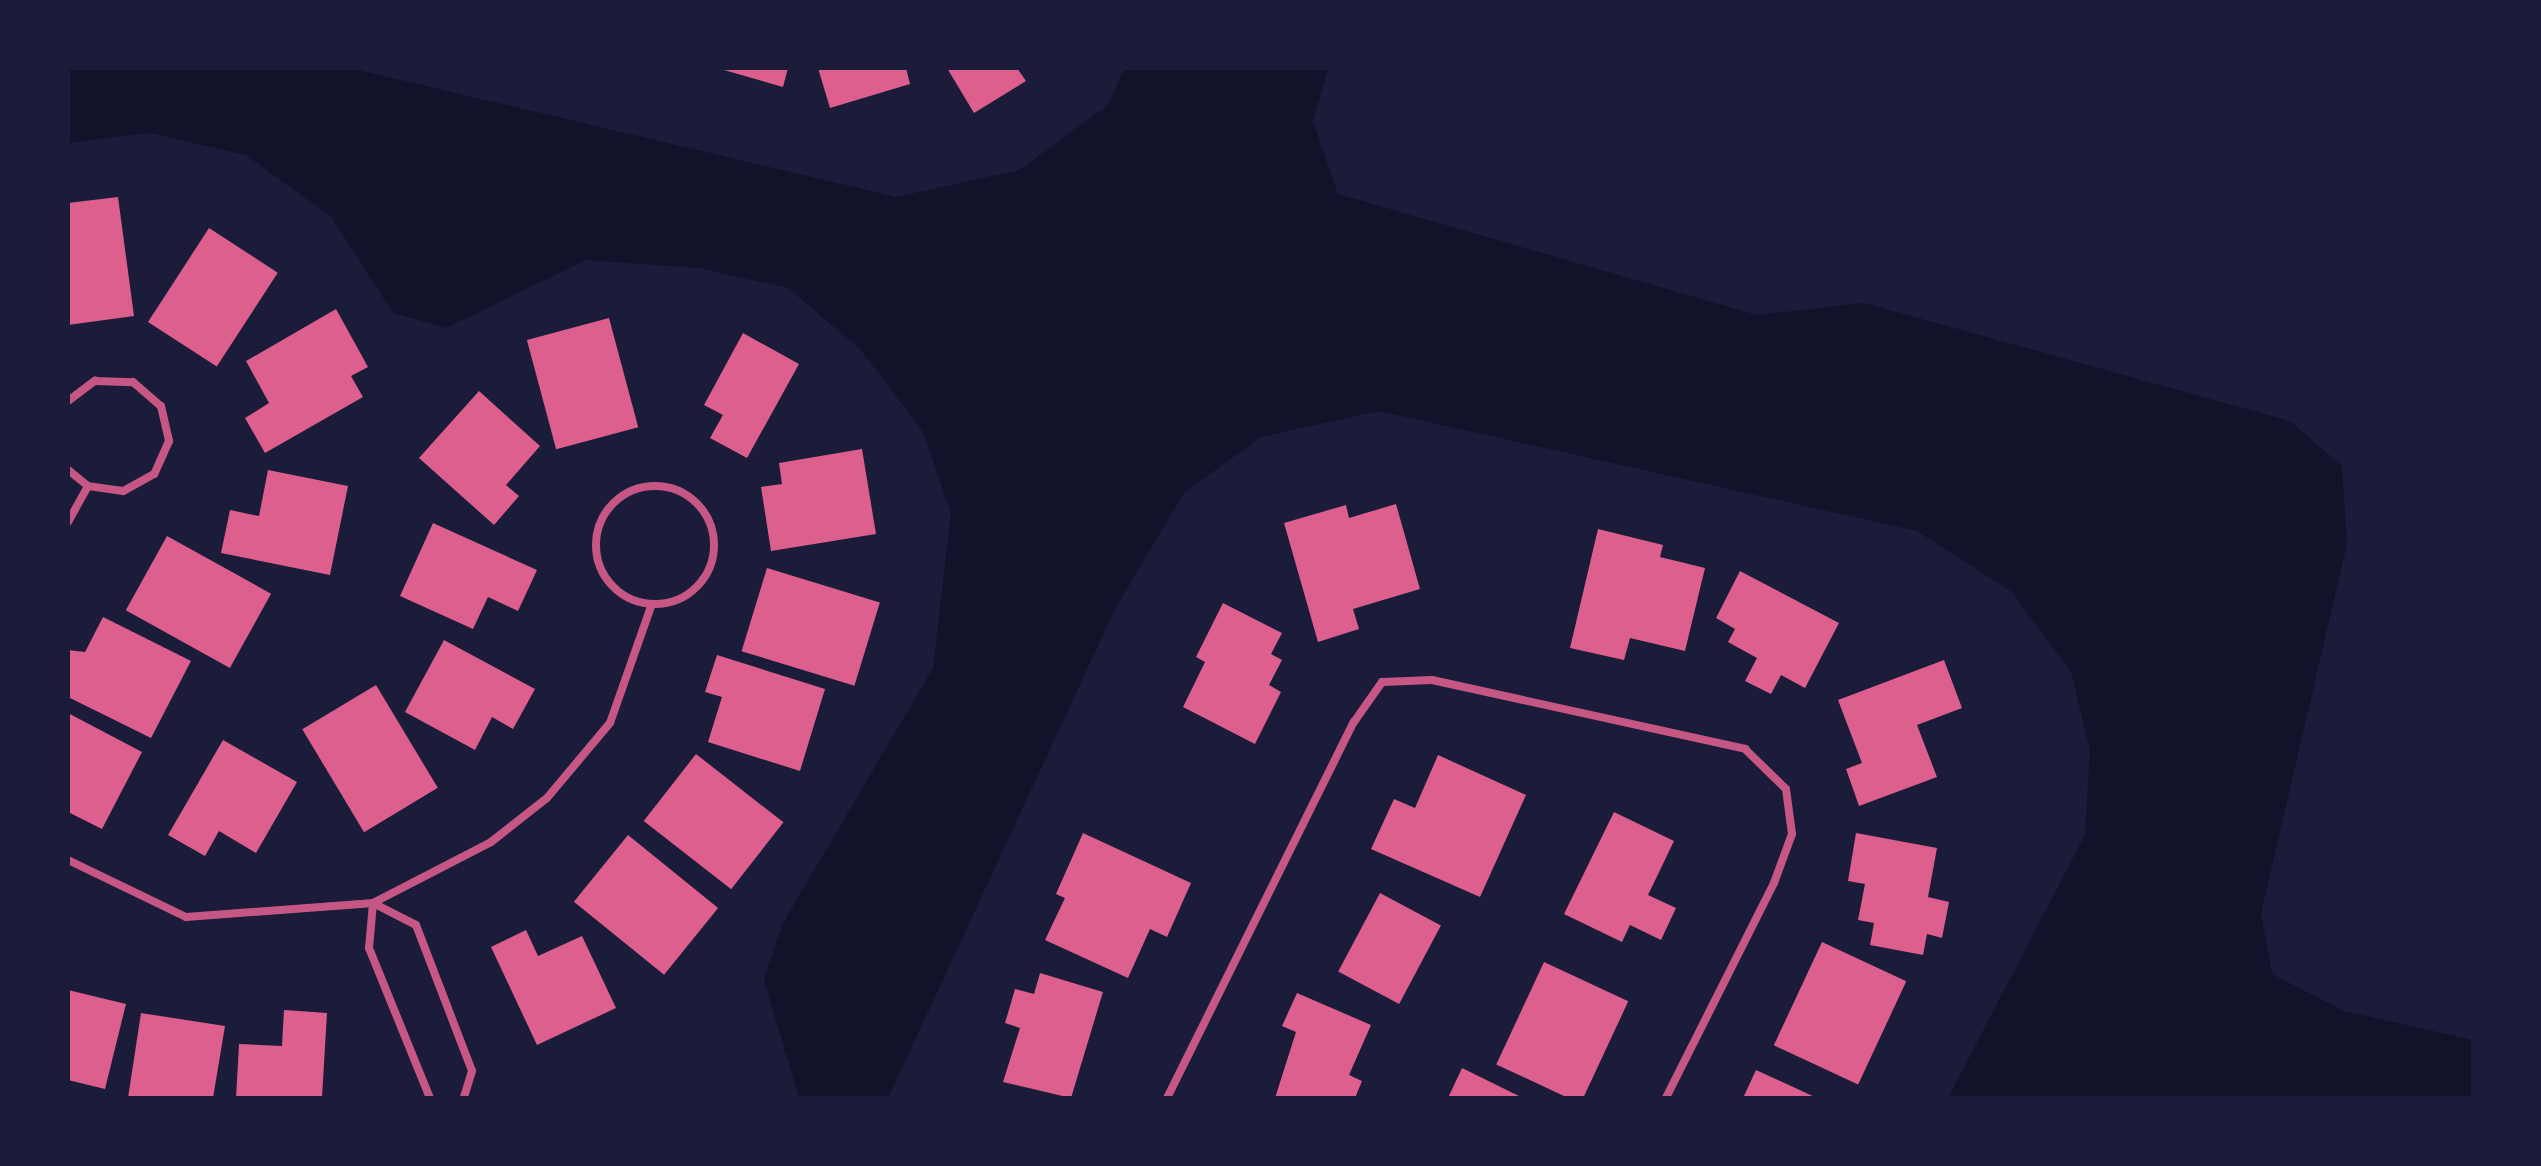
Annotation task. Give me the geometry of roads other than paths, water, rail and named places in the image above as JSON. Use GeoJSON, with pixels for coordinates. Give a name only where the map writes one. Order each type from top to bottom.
{"type":"FeatureCollection","features":[{"type":"Feature","properties":{"kind":"street"},"geometry":{"type":"LineString","coordinates":[[68,401],[95,381],[133,382],[161,406],[168,423],[165,458],[140,485],[105,492],[88,486],[68,470]]}},
{"type":"Feature","properties":{"kind":"street"},"geometry":{"type":"LineString","coordinates":[[660,485],[695,501],[713,537],[704,577],[672,601],[652,604],[618,591],[605,577],[596,541],[609,507],[641,487],[660,485]]}},
{"type":"Feature","properties":{"kind":"street"},"geometry":{"type":"LineString","coordinates":[[68,522],[88,486]]}},
{"type":"Feature","properties":{"kind":"street"},"geometry":{"type":"LineString","coordinates":[[68,860],[186,917],[373,903],[491,842],[547,798],[610,723],[652,604]]}},
{"type":"Feature","properties":{"kind":"street"},"geometry":{"type":"LineString","coordinates":[[1167,1098],[1354,722],[1382,682],[1432,680],[1745,749],[1786,789],[1792,834],[1774,883],[1666,1098]]}},
{"type":"Feature","properties":{"kind":"street"},"geometry":{"type":"LineString","coordinates":[[373,903],[369,948],[430,1098]]}},
{"type":"Feature","properties":{"kind":"street"},"geometry":{"type":"LineString","coordinates":[[373,903],[416,925],[472,1071],[464,1098]]}}]}
